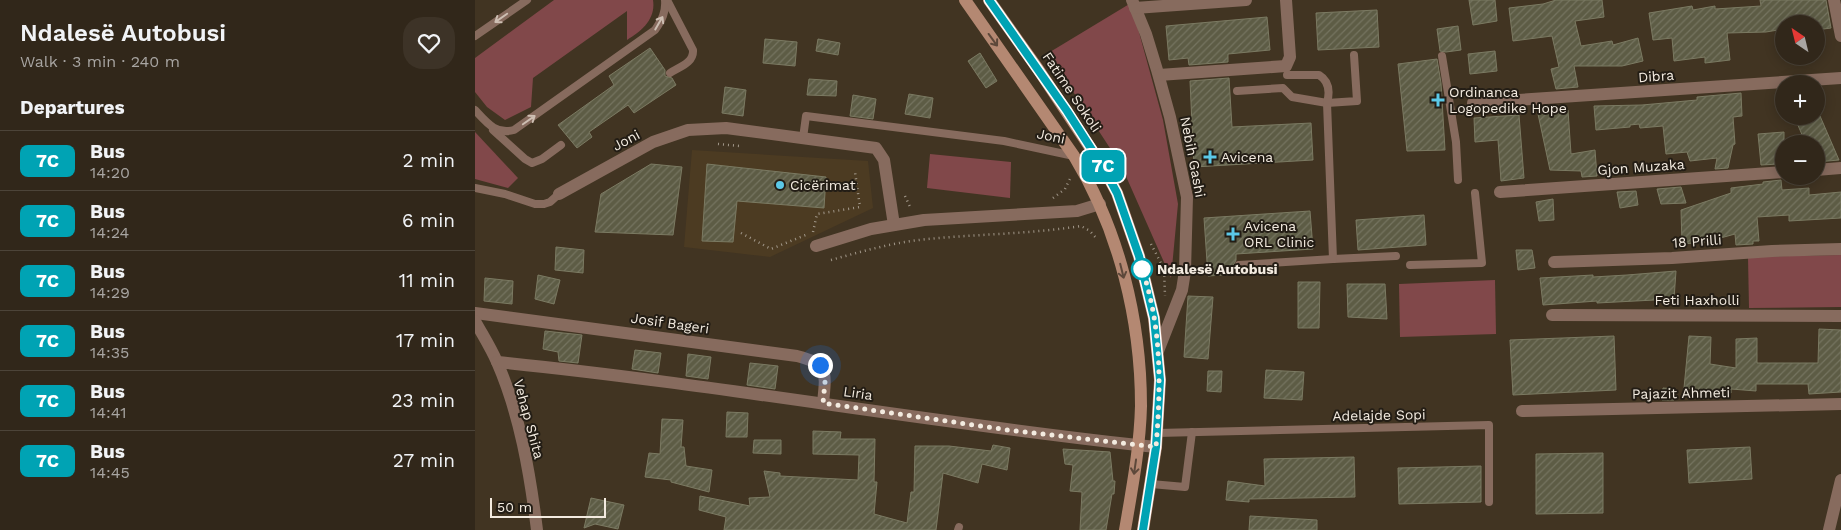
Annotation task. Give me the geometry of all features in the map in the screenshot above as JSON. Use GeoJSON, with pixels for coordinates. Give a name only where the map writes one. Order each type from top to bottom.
{"type":"FeatureCollection","features":[{"type":"Feature","properties":{"kind":"street"},"geometry":{"type":"LineString","coordinates":[[965,0],[1074,156],[1101,204],[1115,244],[1129,302],[1138,353],[1141,408],[1138,445],[1125,530]]}},
{"type":"Feature","properties":{"kind":"street","name":"Fatime Sokoli"},"geometry":{"type":"LineString","coordinates":[[989,0],[1054,92],[1103,167],[1117,193],[1134,238],[1154,318],[1160,380],[1156,447],[1143,530]]}},
{"type":"Feature","properties":{"kind":"street"},"geometry":{"type":"LineString","coordinates":[[1133,4],[1246,0]]}},
{"type":"Feature","properties":{"kind":"street"},"geometry":{"type":"LineString","coordinates":[[1159,76],[1286,66],[1290,57],[1286,0]]}},
{"type":"Feature","properties":{"kind":"street"},"geometry":{"type":"LineString","coordinates":[[1834,0],[1841,36]]}},
{"type":"Feature","properties":{"kind":"street","name":"Nebih Gashi"},"geometry":{"type":"LineString","coordinates":[[1133,4],[1146,34],[1159,76],[1185,188],[1187,235],[1182,290],[1158,351]]}},
{"type":"Feature","properties":{"kind":"street","name":"Dibra"},"geometry":{"type":"LineString","coordinates":[[1473,103],[1841,78]]}},
{"type":"Feature","properties":{"kind":"street","name":"Joni"},"geometry":{"type":"LineString","coordinates":[[559,194],[653,142],[688,130],[726,128],[877,148],[884,160],[894,225]]}},
{"type":"Feature","properties":{"kind":"street"},"geometry":{"type":"LineString","coordinates":[[1825,169],[1841,168]]}},
{"type":"Feature","properties":{"kind":"street","name":"Gjon Muzaka"},"geometry":{"type":"LineString","coordinates":[[1500,192],[1775,173]]}},
{"type":"Feature","properties":{"kind":"street"},"geometry":{"type":"LineString","coordinates":[[816,246],[850,235],[894,225],[932,220],[1077,211],[1101,204]]}},
{"type":"Feature","properties":{"kind":"street"},"geometry":{"type":"LineString","coordinates":[[1115,244],[1134,238]]}},
{"type":"Feature","properties":{"kind":"street","name":"18 Prilli"},"geometry":{"type":"LineString","coordinates":[[1554,262],[1841,249]]}},
{"type":"Feature","properties":{"kind":"street","name":"Josif Bageri"},"geometry":{"type":"LineString","coordinates":[[475,313],[797,356],[814,360],[820,365],[825,382],[823,403]]}},
{"type":"Feature","properties":{"kind":"street","name":"Feti Haxholli"},"geometry":{"type":"LineString","coordinates":[[1552,315],[1841,316]]}},
{"type":"Feature","properties":{"kind":"street","name":"Vehap Shita"},"geometry":{"type":"LineString","coordinates":[[475,321],[497,362],[523,447],[537,530]]}},
{"type":"Feature","properties":{"kind":"street","name":"Liria"},"geometry":{"type":"LineString","coordinates":[[497,362],[604,373],[1008,430],[1156,447]]}},
{"type":"Feature","properties":{"kind":"street","name":"Pajazit Ahmeti"},"geometry":{"type":"LineString","coordinates":[[1522,411],[1841,404]]}},
{"type":"Feature","properties":{"kind":"street"},"geometry":{"type":"LineString","coordinates":[[1829,530],[1841,480]]}},
{"type":"Feature","properties":{"kind":"lane"},"geometry":{"type":"LineString","coordinates":[[475,36],[527,0]]}},
{"type":"Feature","properties":{"kind":"lane"},"geometry":{"type":"LineString","coordinates":[[666,0],[693,50],[690,61],[670,73]]}},
{"type":"Feature","properties":{"kind":"lane"},"geometry":{"type":"LineString","coordinates":[[492,128],[507,132],[514,130],[645,39],[663,19],[666,0]]}},
{"type":"Feature","properties":{"kind":"lane"},"geometry":{"type":"LineString","coordinates":[[1237,91],[1283,88],[1292,97],[1327,103],[1357,101],[1354,55]]}},
{"type":"Feature","properties":{"kind":"lane"},"geometry":{"type":"LineString","coordinates":[[1442,56],[1456,142],[1458,180]]}},
{"type":"Feature","properties":{"kind":"lane"},"geometry":{"type":"LineString","coordinates":[[1287,75],[1313,74],[1323,78],[1329,94],[1327,103],[1333,259]]}},
{"type":"Feature","properties":{"kind":"lane"},"geometry":{"type":"LineString","coordinates":[[475,110],[525,160],[532,163],[542,159],[561,145]]}},
{"type":"Feature","properties":{"kind":"lane","name":"Joni"},"geometry":{"type":"LineString","coordinates":[[803,138],[805,116],[1004,141],[1074,156]]}},
{"type":"Feature","properties":{"kind":"lane","name":"Joni"},"geometry":{"type":"LineString","coordinates":[[475,188],[505,194],[535,204],[550,202],[559,194]]}},
{"type":"Feature","properties":{"kind":"lane"},"geometry":{"type":"LineString","coordinates":[[1410,265],[1482,262],[1475,193]]}},
{"type":"Feature","properties":{"kind":"lane"},"geometry":{"type":"LineString","coordinates":[[1239,265],[1396,256]]}},
{"type":"Feature","properties":{"kind":"lane","name":"Adelajde Sopi"},"geometry":{"type":"LineString","coordinates":[[1157,433],[1489,425],[1489,502]]}},
{"type":"Feature","properties":{"kind":"lane"},"geometry":{"type":"LineString","coordinates":[[1151,484],[1185,487],[1192,432]]}},
{"type":"Feature","properties":{"kind":"path"},"geometry":{"type":"LineString","coordinates":[[715,143],[744,146]]}},
{"type":"Feature","properties":{"kind":"path"},"geometry":{"type":"LineString","coordinates":[[741,233],[771,249],[814,232],[817,214],[860,207],[855,172]]}},
{"type":"Feature","properties":{"kind":"path"},"geometry":{"type":"LineString","coordinates":[[831,260],[880,247],[927,239],[1001,235],[1081,226],[1098,239]]}},
{"type":"Feature","properties":{"kind":"shaded area"},"geometry":{"type":"Polygon","coordinates":[[[554,0],[653,0],[653,7],[647,24],[627,40],[627,11],[533,78],[531,107],[505,120],[487,107],[475,92],[475,58],[554,0]]]}},
{"type":"Feature","properties":{"kind":"shaded area"},"geometry":{"type":"Polygon","coordinates":[[[1131,3],[1163,120],[1178,204],[1171,278],[1121,165],[1072,90],[1045,55],[1131,3]]]}},
{"type":"Feature","properties":{"kind":"shaded area"},"geometry":{"type":"Polygon","coordinates":[[[475,132],[518,178],[508,188],[475,179],[475,132]]]}},
{"type":"Feature","properties":{"kind":"shaded area","name":"Cicërimat"},"geometry":{"type":"Polygon","coordinates":[[[692,150],[868,161],[873,208],[770,257],[684,247],[692,150]]]}},
{"type":"Feature","properties":{"kind":"shaded area"},"geometry":{"type":"Polygon","coordinates":[[[930,154],[1011,162],[1010,198],[927,188],[930,154]]]}},
{"type":"Feature","properties":{"kind":"shaded area"},"geometry":{"type":"Polygon","coordinates":[[[1841,255],[1841,307],[1749,308],[1748,257],[1841,255]]]}},
{"type":"Feature","properties":{"kind":"shaded area"},"geometry":{"type":"Polygon","coordinates":[[[1495,280],[1496,334],[1400,337],[1399,284],[1495,280]]]}},
{"type":"Feature","properties":{"kind":"building"},"geometry":{"type":"Polygon","coordinates":[[[1469,0],[1495,0],[1497,21],[1473,25],[1469,0]]]}},
{"type":"Feature","properties":{"kind":"building"},"geometry":{"type":"Polygon","coordinates":[[[1556,0],[1602,0],[1604,17],[1575,21],[1581,46],[1612,41],[1613,45],[1638,38],[1643,61],[1622,66],[1574,66],[1578,87],[1556,89],[1551,69],[1559,67],[1552,36],[1513,41],[1509,8],[1543,4],[1556,0]]]}},
{"type":"Feature","properties":{"kind":"building"},"geometry":{"type":"Polygon","coordinates":[[[1760,0],[1826,0],[1831,28],[1825,29],[1825,15],[1775,15],[1775,30],[1727,33],[1730,60],[1705,63],[1705,57],[1674,61],[1672,38],[1653,40],[1649,13],[1692,6],[1693,10],[1715,6],[1715,9],[1761,6],[1760,0]]]}},
{"type":"Feature","properties":{"kind":"building"},"geometry":{"type":"Polygon","coordinates":[[[1377,10],[1379,47],[1318,50],[1316,13],[1377,10]]]}},
{"type":"Feature","properties":{"kind":"building"},"geometry":{"type":"Polygon","coordinates":[[[1267,17],[1270,50],[1228,54],[1228,62],[1189,65],[1188,58],[1169,60],[1166,26],[1267,17]]]}},
{"type":"Feature","properties":{"kind":"building"},"geometry":{"type":"Polygon","coordinates":[[[1458,26],[1461,50],[1440,51],[1437,29],[1458,26]]]}},
{"type":"Feature","properties":{"kind":"building"},"geometry":{"type":"Polygon","coordinates":[[[765,39],[797,42],[795,66],[763,63],[765,39]]]}},
{"type":"Feature","properties":{"kind":"building"},"geometry":{"type":"Polygon","coordinates":[[[818,39],[840,43],[838,55],[816,51],[818,39]]]}},
{"type":"Feature","properties":{"kind":"building"},"geometry":{"type":"Polygon","coordinates":[[[650,48],[665,70],[665,76],[672,78],[676,85],[634,113],[628,105],[589,132],[592,137],[577,148],[558,125],[614,85],[609,76],[650,48]]]}},
{"type":"Feature","properties":{"kind":"building"},"geometry":{"type":"Polygon","coordinates":[[[1495,51],[1497,71],[1470,74],[1468,54],[1495,51]]]}},
{"type":"Feature","properties":{"kind":"building"},"geometry":{"type":"Polygon","coordinates":[[[980,53],[997,81],[986,88],[968,61],[980,53]]]}},
{"type":"Feature","properties":{"kind":"building"},"geometry":{"type":"Polygon","coordinates":[[[1437,59],[1441,83],[1445,150],[1407,151],[1398,64],[1437,59]]]}},
{"type":"Feature","properties":{"kind":"building"},"geometry":{"type":"Polygon","coordinates":[[[1229,78],[1232,127],[1311,123],[1313,160],[1194,167],[1190,81],[1229,78]]]}},
{"type":"Feature","properties":{"kind":"building"},"geometry":{"type":"Polygon","coordinates":[[[809,79],[837,81],[836,96],[807,95],[809,79]]]}},
{"type":"Feature","properties":{"kind":"building"},"geometry":{"type":"Polygon","coordinates":[[[725,87],[746,90],[743,116],[722,113],[725,87]]]}},
{"type":"Feature","properties":{"kind":"building"},"geometry":{"type":"Polygon","coordinates":[[[1741,93],[1742,116],[1733,117],[1735,144],[1733,145],[1728,168],[1715,169],[1717,158],[1690,161],[1687,152],[1666,154],[1663,126],[1640,128],[1639,124],[1630,125],[1630,127],[1596,130],[1594,106],[1642,105],[1697,100],[1697,97],[1741,93]]]}},
{"type":"Feature","properties":{"kind":"building"},"geometry":{"type":"Polygon","coordinates":[[[909,94],[933,98],[930,118],[905,114],[909,94]]]}},
{"type":"Feature","properties":{"kind":"building"},"geometry":{"type":"Polygon","coordinates":[[[853,95],[876,99],[873,119],[850,116],[853,95]]]}},
{"type":"Feature","properties":{"kind":"building"},"geometry":{"type":"Polygon","coordinates":[[[1568,110],[1571,154],[1595,150],[1597,176],[1582,177],[1581,171],[1550,170],[1538,114],[1549,113],[1548,111],[1568,110]]]}},
{"type":"Feature","properties":{"kind":"building"},"geometry":{"type":"Polygon","coordinates":[[[1519,115],[1524,178],[1501,181],[1498,140],[1475,142],[1474,118],[1519,115]]]}},
{"type":"Feature","properties":{"kind":"building"},"geometry":{"type":"Polygon","coordinates":[[[1798,125],[1824,125],[1839,160],[1825,161],[1825,135],[1802,135],[1798,125]]]}},
{"type":"Feature","properties":{"kind":"building"},"geometry":{"type":"Polygon","coordinates":[[[1784,132],[1784,135],[1775,135],[1775,164],[1761,165],[1758,134],[1784,132]]]}},
{"type":"Feature","properties":{"kind":"building"},"geometry":{"type":"Polygon","coordinates":[[[651,164],[682,167],[673,235],[595,232],[601,194],[651,164]]]}},
{"type":"Feature","properties":{"kind":"building"},"geometry":{"type":"Polygon","coordinates":[[[707,164],[826,177],[824,208],[737,201],[733,242],[702,241],[707,164]]]}},
{"type":"Feature","properties":{"kind":"building"},"geometry":{"type":"Polygon","coordinates":[[[1775,181],[1775,185],[1782,185],[1782,190],[1809,188],[1809,195],[1841,192],[1841,218],[1789,221],[1789,215],[1757,217],[1759,241],[1753,241],[1753,244],[1736,245],[1735,234],[1706,242],[1682,244],[1681,210],[1731,193],[1731,188],[1763,184],[1763,182],[1775,181]]]}},
{"type":"Feature","properties":{"kind":"building"},"geometry":{"type":"Polygon","coordinates":[[[1681,187],[1686,203],[1661,204],[1657,189],[1681,187]]]}},
{"type":"Feature","properties":{"kind":"building"},"geometry":{"type":"Polygon","coordinates":[[[1636,191],[1638,205],[1620,208],[1617,192],[1636,191]]]}},
{"type":"Feature","properties":{"kind":"building"},"geometry":{"type":"Polygon","coordinates":[[[1553,199],[1554,220],[1539,221],[1536,202],[1553,199]]]}},
{"type":"Feature","properties":{"kind":"building"},"geometry":{"type":"Polygon","coordinates":[[[1310,211],[1313,249],[1236,254],[1233,266],[1237,270],[1237,274],[1208,276],[1204,218],[1310,211]]]}},
{"type":"Feature","properties":{"kind":"building"},"geometry":{"type":"Polygon","coordinates":[[[1424,215],[1426,245],[1358,250],[1356,220],[1424,215]]]}},
{"type":"Feature","properties":{"kind":"building"},"geometry":{"type":"Polygon","coordinates":[[[556,247],[584,250],[583,273],[555,270],[556,247]]]}},
{"type":"Feature","properties":{"kind":"building"},"geometry":{"type":"Polygon","coordinates":[[[1516,250],[1532,250],[1535,268],[1518,270],[1516,250]]]}},
{"type":"Feature","properties":{"kind":"building"},"geometry":{"type":"Polygon","coordinates":[[[1676,271],[1674,299],[1597,303],[1597,301],[1543,305],[1540,278],[1593,275],[1593,277],[1676,271]]]}},
{"type":"Feature","properties":{"kind":"building"},"geometry":{"type":"Polygon","coordinates":[[[538,275],[560,280],[554,304],[535,299],[538,275]]]}},
{"type":"Feature","properties":{"kind":"building"},"geometry":{"type":"Polygon","coordinates":[[[485,278],[513,281],[512,304],[484,301],[485,278]]]}},
{"type":"Feature","properties":{"kind":"building"},"geometry":{"type":"Polygon","coordinates":[[[1298,282],[1320,282],[1319,328],[1298,328],[1298,282]]]}},
{"type":"Feature","properties":{"kind":"building"},"geometry":{"type":"Polygon","coordinates":[[[1347,284],[1385,284],[1387,319],[1348,317],[1347,284]]]}},
{"type":"Feature","properties":{"kind":"building"},"geometry":{"type":"Polygon","coordinates":[[[1188,296],[1213,297],[1208,359],[1184,357],[1188,296]]]}},
{"type":"Feature","properties":{"kind":"building"},"geometry":{"type":"Polygon","coordinates":[[[1819,329],[1841,330],[1841,392],[1809,394],[1808,384],[1756,384],[1756,391],[1731,389],[1731,393],[1684,388],[1689,336],[1711,337],[1710,364],[1736,368],[1736,339],[1757,338],[1757,363],[1818,363],[1819,329]]]}},
{"type":"Feature","properties":{"kind":"building"},"geometry":{"type":"Polygon","coordinates":[[[545,331],[582,335],[578,363],[559,361],[558,352],[543,349],[545,331]]]}},
{"type":"Feature","properties":{"kind":"building"},"geometry":{"type":"Polygon","coordinates":[[[1614,336],[1616,390],[1513,395],[1510,340],[1614,336]]]}},
{"type":"Feature","properties":{"kind":"building"},"geometry":{"type":"Polygon","coordinates":[[[635,350],[661,353],[658,373],[632,369],[635,350]]]}},
{"type":"Feature","properties":{"kind":"building"},"geometry":{"type":"Polygon","coordinates":[[[688,354],[711,357],[708,379],[686,376],[688,354]]]}},
{"type":"Feature","properties":{"kind":"building"},"geometry":{"type":"Polygon","coordinates":[[[750,363],[778,366],[775,389],[747,385],[750,363]]]}},
{"type":"Feature","properties":{"kind":"building"},"geometry":{"type":"Polygon","coordinates":[[[1266,370],[1304,372],[1302,400],[1264,398],[1266,370]]]}},
{"type":"Feature","properties":{"kind":"building"},"geometry":{"type":"Polygon","coordinates":[[[1208,371],[1222,371],[1221,392],[1207,391],[1208,371]]]}},
{"type":"Feature","properties":{"kind":"building"},"geometry":{"type":"Polygon","coordinates":[[[1663,388],[1675,389],[1674,400],[1662,400],[1663,388]]]}},
{"type":"Feature","properties":{"kind":"building"},"geometry":{"type":"Polygon","coordinates":[[[727,412],[748,413],[747,437],[726,437],[727,412]]]}},
{"type":"Feature","properties":{"kind":"building"},"geometry":{"type":"Polygon","coordinates":[[[662,419],[683,420],[681,447],[684,447],[686,466],[712,470],[709,492],[671,482],[671,480],[645,477],[649,453],[660,454],[662,419]]]}},
{"type":"Feature","properties":{"kind":"building"},"geometry":{"type":"Polygon","coordinates":[[[813,431],[841,432],[840,439],[875,439],[874,482],[877,482],[874,514],[907,523],[911,492],[914,492],[915,446],[949,446],[991,451],[993,445],[1010,448],[1007,470],[982,464],[978,483],[943,473],[936,530],[724,530],[726,517],[699,510],[700,496],[750,506],[749,498],[770,497],[764,471],[780,473],[780,476],[858,480],[859,455],[813,454],[813,431]]]}},
{"type":"Feature","properties":{"kind":"building"},"geometry":{"type":"Polygon","coordinates":[[[754,440],[781,440],[781,454],[753,453],[754,440]]]}},
{"type":"Feature","properties":{"kind":"building"},"geometry":{"type":"Polygon","coordinates":[[[1750,447],[1752,479],[1689,483],[1687,450],[1750,447]]]}},
{"type":"Feature","properties":{"kind":"building"},"geometry":{"type":"Polygon","coordinates":[[[1063,449],[1110,452],[1113,481],[1115,481],[1106,530],[1080,530],[1082,492],[1070,491],[1073,465],[1065,464],[1063,449]]]}},
{"type":"Feature","properties":{"kind":"building"},"geometry":{"type":"Polygon","coordinates":[[[1603,453],[1603,513],[1536,514],[1536,454],[1603,453]]]}},
{"type":"Feature","properties":{"kind":"building"},"geometry":{"type":"Polygon","coordinates":[[[1354,457],[1355,497],[1249,499],[1249,502],[1226,500],[1228,481],[1265,486],[1264,459],[1354,457]]]}},
{"type":"Feature","properties":{"kind":"building"},"geometry":{"type":"Polygon","coordinates":[[[1481,466],[1481,502],[1399,504],[1398,468],[1481,466]]]}},
{"type":"Feature","properties":{"kind":"building"},"geometry":{"type":"Polygon","coordinates":[[[591,498],[624,505],[618,529],[595,524],[584,528],[591,498]]]}},
{"type":"Feature","properties":{"kind":"building"},"geometry":{"type":"Polygon","coordinates":[[[1250,516],[1317,520],[1317,530],[1249,530],[1250,516]]]}},
{"type":"Feature","properties":{"kind":"bus line","name":"7C"},"geometry":{"type":"LineString","coordinates":[[989,0],[1086,140],[1117,193],[1129,221],[1154,318],[1160,380],[1156,447],[1143,530]]}},
{"type":"Feature","properties":{"kind":"place","name":"Ordinanca Logopedike Hope"},"geometry":{"type":"Point","coordinates":[1438,100]}},
{"type":"Feature","properties":{"kind":"place","name":"Avicena"},"geometry":{"type":"Point","coordinates":[1210,157]}},
{"type":"Feature","properties":{"kind":"place","name":"Cicërimat"},"geometry":{"type":"Point","coordinates":[780,185]}},
{"type":"Feature","properties":{"kind":"place","name":"Avicena ORL Clinic"},"geometry":{"type":"Point","coordinates":[1233,234]}},
{"type":"Feature","properties":{"kind":"place","name":"Ndalesë Autobusi"},"geometry":{"type":"Point","coordinates":[1142,269]}},
{"type":"Feature","properties":{"kind":"route"},"geometry":{"type":"LineString","coordinates":[[820,365],[825,382],[823,403],[1008,430],[1156,447],[1160,380],[1158,351],[1154,318],[1142,269]]}}]}
